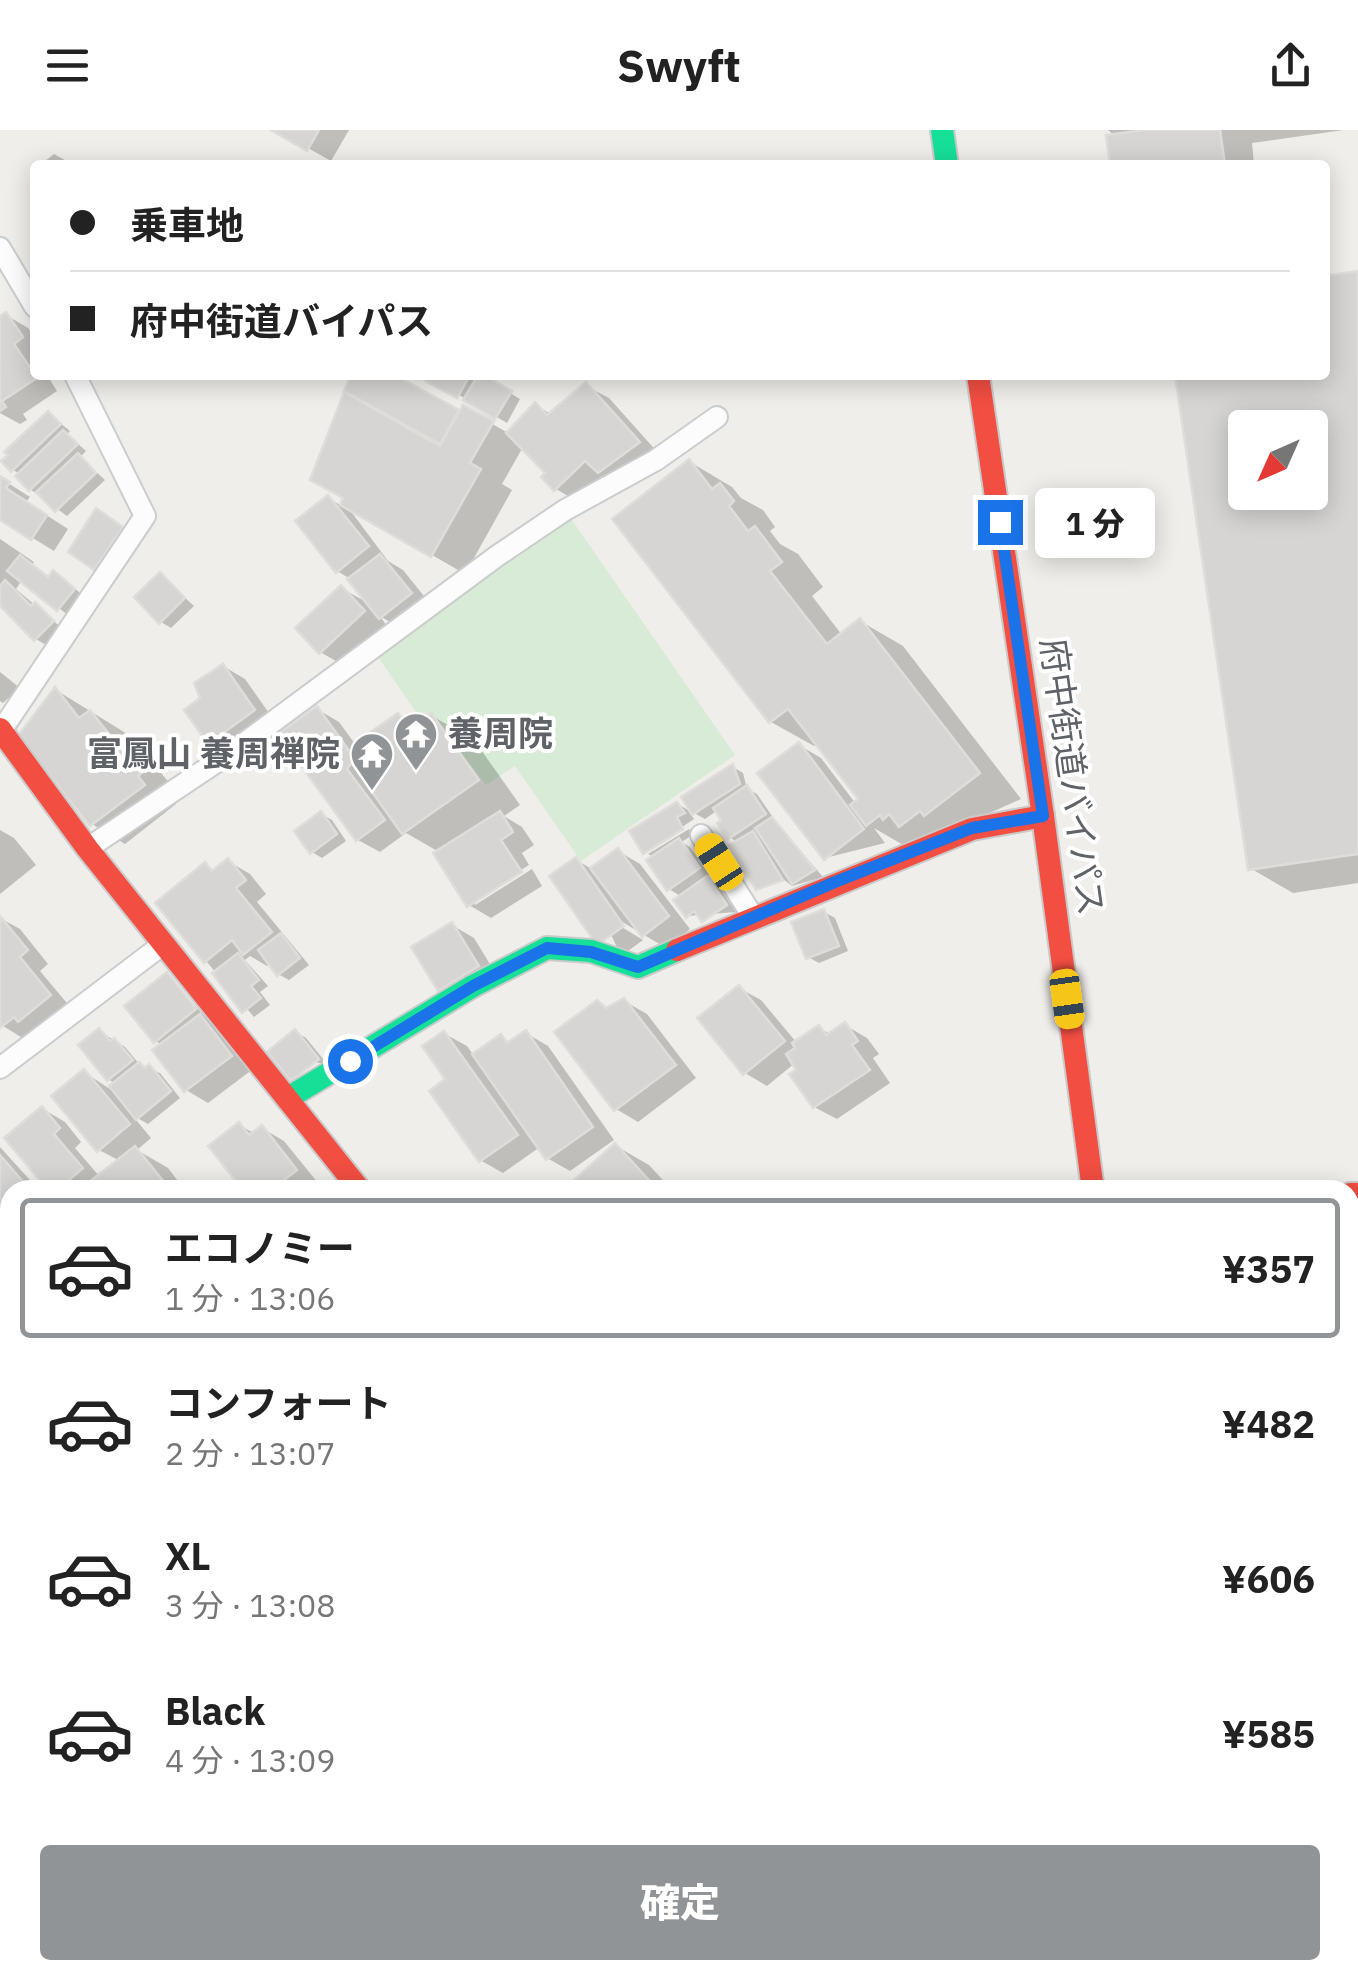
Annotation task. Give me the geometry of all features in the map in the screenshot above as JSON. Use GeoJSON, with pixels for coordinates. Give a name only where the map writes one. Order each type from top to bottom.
{"type":"FeatureCollection","features":[{"type":"Feature","properties":{"kind":"street"},"geometry":{"type":"LineString","coordinates":[[942,130],[946,160]]}},
{"type":"Feature","properties":{"kind":"street","name":"府中街道バイパス"},"geometry":{"type":"LineString","coordinates":[[979,380],[1092,1180]]}},
{"type":"Feature","properties":{"kind":"street"},"geometry":{"type":"LineString","coordinates":[[1,729],[88,848],[352,1180]]}},
{"type":"Feature","properties":{"kind":"street"},"geometry":{"type":"LineString","coordinates":[[288,1098],[473,986],[547,948],[591,952],[638,967],[972,828],[1043,816]]}},
{"type":"Feature","properties":{"kind":"lane"},"geometry":{"type":"LineString","coordinates":[[0,248],[30,299]]}},
{"type":"Feature","properties":{"kind":"lane"},"geometry":{"type":"LineString","coordinates":[[1,729],[145,516],[77,380]]}},
{"type":"Feature","properties":{"kind":"lane"},"geometry":{"type":"LineString","coordinates":[[88,848],[239,748],[497,556],[565,510],[656,460],[717,417]]}},
{"type":"Feature","properties":{"kind":"lane"},"geometry":{"type":"LineString","coordinates":[[701,835],[754,917]]}},
{"type":"Feature","properties":{"kind":"lane"},"geometry":{"type":"LineString","coordinates":[[0,1068],[164,943]]}},
{"type":"Feature","properties":{"kind":"green space"},"geometry":{"type":"Polygon","coordinates":[[[567,513],[735,755],[581,861],[515,766],[486,785],[432,713],[420,718],[372,648],[567,513]]]}},
{"type":"Feature","properties":{"kind":"building"},"geometry":{"type":"Polygon","coordinates":[[[271,130],[319,130],[307,151],[271,130]]]}},
{"type":"Feature","properties":{"kind":"building"},"geometry":{"type":"Polygon","coordinates":[[[1144,130],[1220,130],[1224,160],[1109,160],[1106,135],[1144,130]]]}},
{"type":"Feature","properties":{"kind":"building"},"geometry":{"type":"Polygon","coordinates":[[[1358,271],[1358,854],[1248,870],[1176,380],[1330,380],[1330,275],[1358,271]]]}},
{"type":"Feature","properties":{"kind":"building"},"geometry":{"type":"Polygon","coordinates":[[[6,312],[23,337],[14,344],[30,368],[30,380],[34,380],[2,401],[6,407],[0,411],[0,316],[6,312]]]}},
{"type":"Feature","properties":{"kind":"building"},"geometry":{"type":"Polygon","coordinates":[[[349,380],[404,380],[459,410],[440,444],[344,391],[349,380]]]}},
{"type":"Feature","properties":{"kind":"building"},"geometry":{"type":"Polygon","coordinates":[[[426,380],[467,380],[457,398],[426,380]]]}},
{"type":"Feature","properties":{"kind":"building"},"geometry":{"type":"Polygon","coordinates":[[[475,380],[493,380],[512,391],[495,419],[463,400],[475,380]]]}},
{"type":"Feature","properties":{"kind":"building"},"geometry":{"type":"Polygon","coordinates":[[[586,382],[640,442],[598,473],[585,461],[554,491],[541,477],[545,473],[506,433],[535,402],[547,415],[586,382]]]}},
{"type":"Feature","properties":{"kind":"building"},"geometry":{"type":"Polygon","coordinates":[[[344,392],[440,446],[463,405],[494,421],[470,463],[481,469],[431,557],[340,505],[343,498],[310,480],[344,392]]]}},
{"type":"Feature","properties":{"kind":"building"},"geometry":{"type":"Polygon","coordinates":[[[48,411],[61,424],[11,472],[1,461],[8,455],[4,452],[48,411]]]}},
{"type":"Feature","properties":{"kind":"building"},"geometry":{"type":"Polygon","coordinates":[[[63,430],[78,444],[29,491],[15,476],[63,430]]]}},
{"type":"Feature","properties":{"kind":"building"},"geometry":{"type":"Polygon","coordinates":[[[78,453],[96,473],[55,512],[36,492],[78,453]]]}},
{"type":"Feature","properties":{"kind":"building"},"geometry":{"type":"Polygon","coordinates":[[[689,459],[712,489],[720,483],[734,501],[729,506],[748,531],[755,526],[782,562],[770,571],[827,644],[860,618],[980,773],[924,816],[920,811],[899,827],[889,814],[883,820],[880,815],[866,826],[850,805],[858,799],[788,709],[769,723],[612,519],[689,459]]]}},
{"type":"Feature","properties":{"kind":"building"},"geometry":{"type":"Polygon","coordinates":[[[0,476],[10,482],[6,488],[47,515],[31,540],[0,520],[0,476]]]}},
{"type":"Feature","properties":{"kind":"building"},"geometry":{"type":"Polygon","coordinates":[[[328,495],[369,546],[336,573],[295,521],[328,495]]]}},
{"type":"Feature","properties":{"kind":"building"},"geometry":{"type":"Polygon","coordinates":[[[96,508],[123,527],[94,570],[68,552],[96,508]]]}},
{"type":"Feature","properties":{"kind":"building"},"geometry":{"type":"Polygon","coordinates":[[[380,554],[412,593],[379,619],[347,579],[380,554]]]}},
{"type":"Feature","properties":{"kind":"building"},"geometry":{"type":"Polygon","coordinates":[[[20,555],[48,577],[53,570],[75,589],[57,611],[7,571],[20,555]]]}},
{"type":"Feature","properties":{"kind":"building"},"geometry":{"type":"Polygon","coordinates":[[[160,572],[185,598],[159,624],[134,597],[160,572]]]}},
{"type":"Feature","properties":{"kind":"building"},"geometry":{"type":"Polygon","coordinates":[[[5,580],[31,606],[35,602],[54,621],[34,641],[0,606],[0,586],[5,580]]]}},
{"type":"Feature","properties":{"kind":"building"},"geometry":{"type":"Polygon","coordinates":[[[341,585],[365,611],[319,654],[295,628],[341,585]]]}},
{"type":"Feature","properties":{"kind":"building"},"geometry":{"type":"Polygon","coordinates":[[[223,664],[255,710],[208,744],[184,710],[200,698],[194,683],[223,664]]]}},
{"type":"Feature","properties":{"kind":"building"},"geometry":{"type":"Polygon","coordinates":[[[55,687],[79,718],[90,710],[144,771],[138,776],[145,785],[90,826],[18,736],[55,687]]]}},
{"type":"Feature","properties":{"kind":"building"},"geometry":{"type":"Polygon","coordinates":[[[317,706],[355,759],[347,769],[385,820],[356,841],[278,734],[317,706]]]}},
{"type":"Feature","properties":{"kind":"building","name":"養周院"},"geometry":{"type":"Polygon","coordinates":[[[398,713],[409,728],[431,713],[479,780],[402,834],[353,765],[369,754],[359,740],[398,713]]]}},
{"type":"Feature","properties":{"kind":"building"},"geometry":{"type":"Polygon","coordinates":[[[799,742],[864,829],[824,860],[757,773],[799,742]]]}},
{"type":"Feature","properties":{"kind":"building"},"geometry":{"type":"Polygon","coordinates":[[[733,764],[740,784],[692,815],[681,797],[733,764]]]}},
{"type":"Feature","properties":{"kind":"building"},"geometry":{"type":"Polygon","coordinates":[[[747,785],[766,814],[728,839],[713,808],[747,785]]]}},
{"type":"Feature","properties":{"kind":"building"},"geometry":{"type":"Polygon","coordinates":[[[677,802],[685,813],[677,817],[683,829],[643,854],[629,831],[677,802]]]}},
{"type":"Feature","properties":{"kind":"building"},"geometry":{"type":"Polygon","coordinates":[[[321,811],[337,834],[310,854],[294,831],[321,811]]]}},
{"type":"Feature","properties":{"kind":"building"},"geometry":{"type":"Polygon","coordinates":[[[500,811],[513,832],[501,840],[522,872],[467,907],[433,853],[500,811]]]}},
{"type":"Feature","properties":{"kind":"building"},"geometry":{"type":"Polygon","coordinates":[[[772,817],[815,870],[792,884],[755,828],[772,817]]]}},
{"type":"Feature","properties":{"kind":"building"},"geometry":{"type":"Polygon","coordinates":[[[753,831],[783,880],[756,890],[729,845],[753,831]]]}},
{"type":"Feature","properties":{"kind":"building"},"geometry":{"type":"Polygon","coordinates":[[[679,838],[700,868],[667,891],[646,860],[679,838]]]}},
{"type":"Feature","properties":{"kind":"building"},"geometry":{"type":"Polygon","coordinates":[[[618,848],[669,916],[642,937],[590,868],[618,848]]]}},
{"type":"Feature","properties":{"kind":"building"},"geometry":{"type":"Polygon","coordinates":[[[576,857],[624,926],[597,945],[549,876],[576,857]]]}},
{"type":"Feature","properties":{"kind":"building"},"geometry":{"type":"Polygon","coordinates":[[[228,858],[246,880],[236,888],[272,932],[243,955],[232,940],[204,963],[155,903],[205,862],[212,871],[228,858]]]}},
{"type":"Feature","properties":{"kind":"building"},"geometry":{"type":"Polygon","coordinates":[[[707,876],[727,905],[702,922],[694,911],[686,918],[673,900],[707,876]]]}},
{"type":"Feature","properties":{"kind":"building"},"geometry":{"type":"Polygon","coordinates":[[[824,909],[839,946],[806,959],[791,922],[824,909]]]}},
{"type":"Feature","properties":{"kind":"building"},"geometry":{"type":"Polygon","coordinates":[[[0,916],[28,950],[20,957],[51,995],[18,1022],[14,1017],[0,1028],[0,916]]]}},
{"type":"Feature","properties":{"kind":"building"},"geometry":{"type":"Polygon","coordinates":[[[452,922],[479,966],[438,991],[411,947],[452,922]]]}},
{"type":"Feature","properties":{"kind":"building"},"geometry":{"type":"Polygon","coordinates":[[[281,933],[300,958],[277,976],[258,950],[281,933]]]}},
{"type":"Feature","properties":{"kind":"building"},"geometry":{"type":"Polygon","coordinates":[[[238,953],[259,980],[251,986],[261,998],[242,1013],[212,973],[238,953]]]}},
{"type":"Feature","properties":{"kind":"building"},"geometry":{"type":"Polygon","coordinates":[[[167,972],[196,1009],[154,1043],[124,1006],[167,972]]]}},
{"type":"Feature","properties":{"kind":"building"},"geometry":{"type":"Polygon","coordinates":[[[739,985],[785,1041],[743,1075],[697,1018],[739,985]]]}},
{"type":"Feature","properties":{"kind":"building"},"geometry":{"type":"Polygon","coordinates":[[[624,998],[676,1065],[614,1111],[554,1032],[597,1000],[606,1008],[624,998]]]}},
{"type":"Feature","properties":{"kind":"building"},"geometry":{"type":"Polygon","coordinates":[[[200,1014],[232,1056],[184,1092],[152,1050],[200,1014]]]}},
{"type":"Feature","properties":{"kind":"building"},"geometry":{"type":"Polygon","coordinates":[[[845,1022],[858,1041],[852,1045],[870,1070],[813,1108],[789,1074],[796,1070],[786,1054],[795,1048],[792,1043],[819,1025],[826,1035],[845,1022]]]}},
{"type":"Feature","properties":{"kind":"building"},"geometry":{"type":"Polygon","coordinates":[[[99,1028],[133,1060],[107,1081],[78,1045],[99,1028]]]}},
{"type":"Feature","properties":{"kind":"building"},"geometry":{"type":"Polygon","coordinates":[[[295,1029],[319,1059],[291,1081],[267,1052],[295,1029]]]}},
{"type":"Feature","properties":{"kind":"building"},"geometry":{"type":"Polygon","coordinates":[[[526,1030],[593,1127],[546,1160],[472,1054],[501,1034],[507,1043],[526,1030]]]}},
{"type":"Feature","properties":{"kind":"building"},"geometry":{"type":"Polygon","coordinates":[[[444,1031],[518,1135],[479,1162],[429,1091],[445,1079],[422,1046],[444,1031]]]}},
{"type":"Feature","properties":{"kind":"building"},"geometry":{"type":"Polygon","coordinates":[[[139,1062],[145,1068],[149,1064],[171,1091],[136,1120],[109,1086],[139,1062]]]}},
{"type":"Feature","properties":{"kind":"building"},"geometry":{"type":"Polygon","coordinates":[[[84,1069],[130,1124],[97,1152],[51,1096],[84,1069]]]}},
{"type":"Feature","properties":{"kind":"building"},"geometry":{"type":"Polygon","coordinates":[[[42,1106],[60,1128],[54,1134],[83,1168],[69,1180],[40,1180],[4,1138],[42,1106]]]}},
{"type":"Feature","properties":{"kind":"building"},"geometry":{"type":"Polygon","coordinates":[[[239,1122],[249,1135],[262,1125],[297,1170],[284,1180],[235,1180],[208,1146],[239,1122]]]}},
{"type":"Feature","properties":{"kind":"building"},"geometry":{"type":"Polygon","coordinates":[[[615,1143],[649,1180],[574,1180],[615,1143]]]}},
{"type":"Feature","properties":{"kind":"building"},"geometry":{"type":"Polygon","coordinates":[[[135,1146],[162,1180],[92,1180],[135,1146]]]}},
{"type":"Feature","properties":{"kind":"building"},"geometry":{"type":"Polygon","coordinates":[[[0,1155],[21,1180],[0,1180],[0,1155]]]}},
{"type":"Feature","properties":{"kind":"traffic: fast"},"geometry":{"type":"LineString","coordinates":[[942,130],[946,160]]}},
{"type":"Feature","properties":{"kind":"traffic: fast"},"geometry":{"type":"LineString","coordinates":[[288,1098],[473,986],[547,948],[591,951],[638,967],[677,950]]}},
{"type":"Feature","properties":{"kind":"traffic: jam"},"geometry":{"type":"LineString","coordinates":[[979,380],[1092,1180]]}},
{"type":"Feature","properties":{"kind":"traffic: jam"},"geometry":{"type":"LineString","coordinates":[[0,729],[87,848],[352,1180]]}},
{"type":"Feature","properties":{"kind":"traffic: jam"},"geometry":{"type":"LineString","coordinates":[[677,950],[972,829],[1043,816]]}},
{"type":"Feature","properties":{"kind":"place","name":"養周院"},"geometry":{"type":"Point","coordinates":[416,772]}},
{"type":"Feature","properties":{"kind":"place","name":"富鳳山 養周禅院"},"geometry":{"type":"Point","coordinates":[372,792]}},
{"type":"Feature","properties":{"kind":"route"},"geometry":{"type":"LineString","coordinates":[[350,1061],[473,986],[547,948],[591,952],[638,967],[972,828],[1043,816],[1000,522]]}}]}
